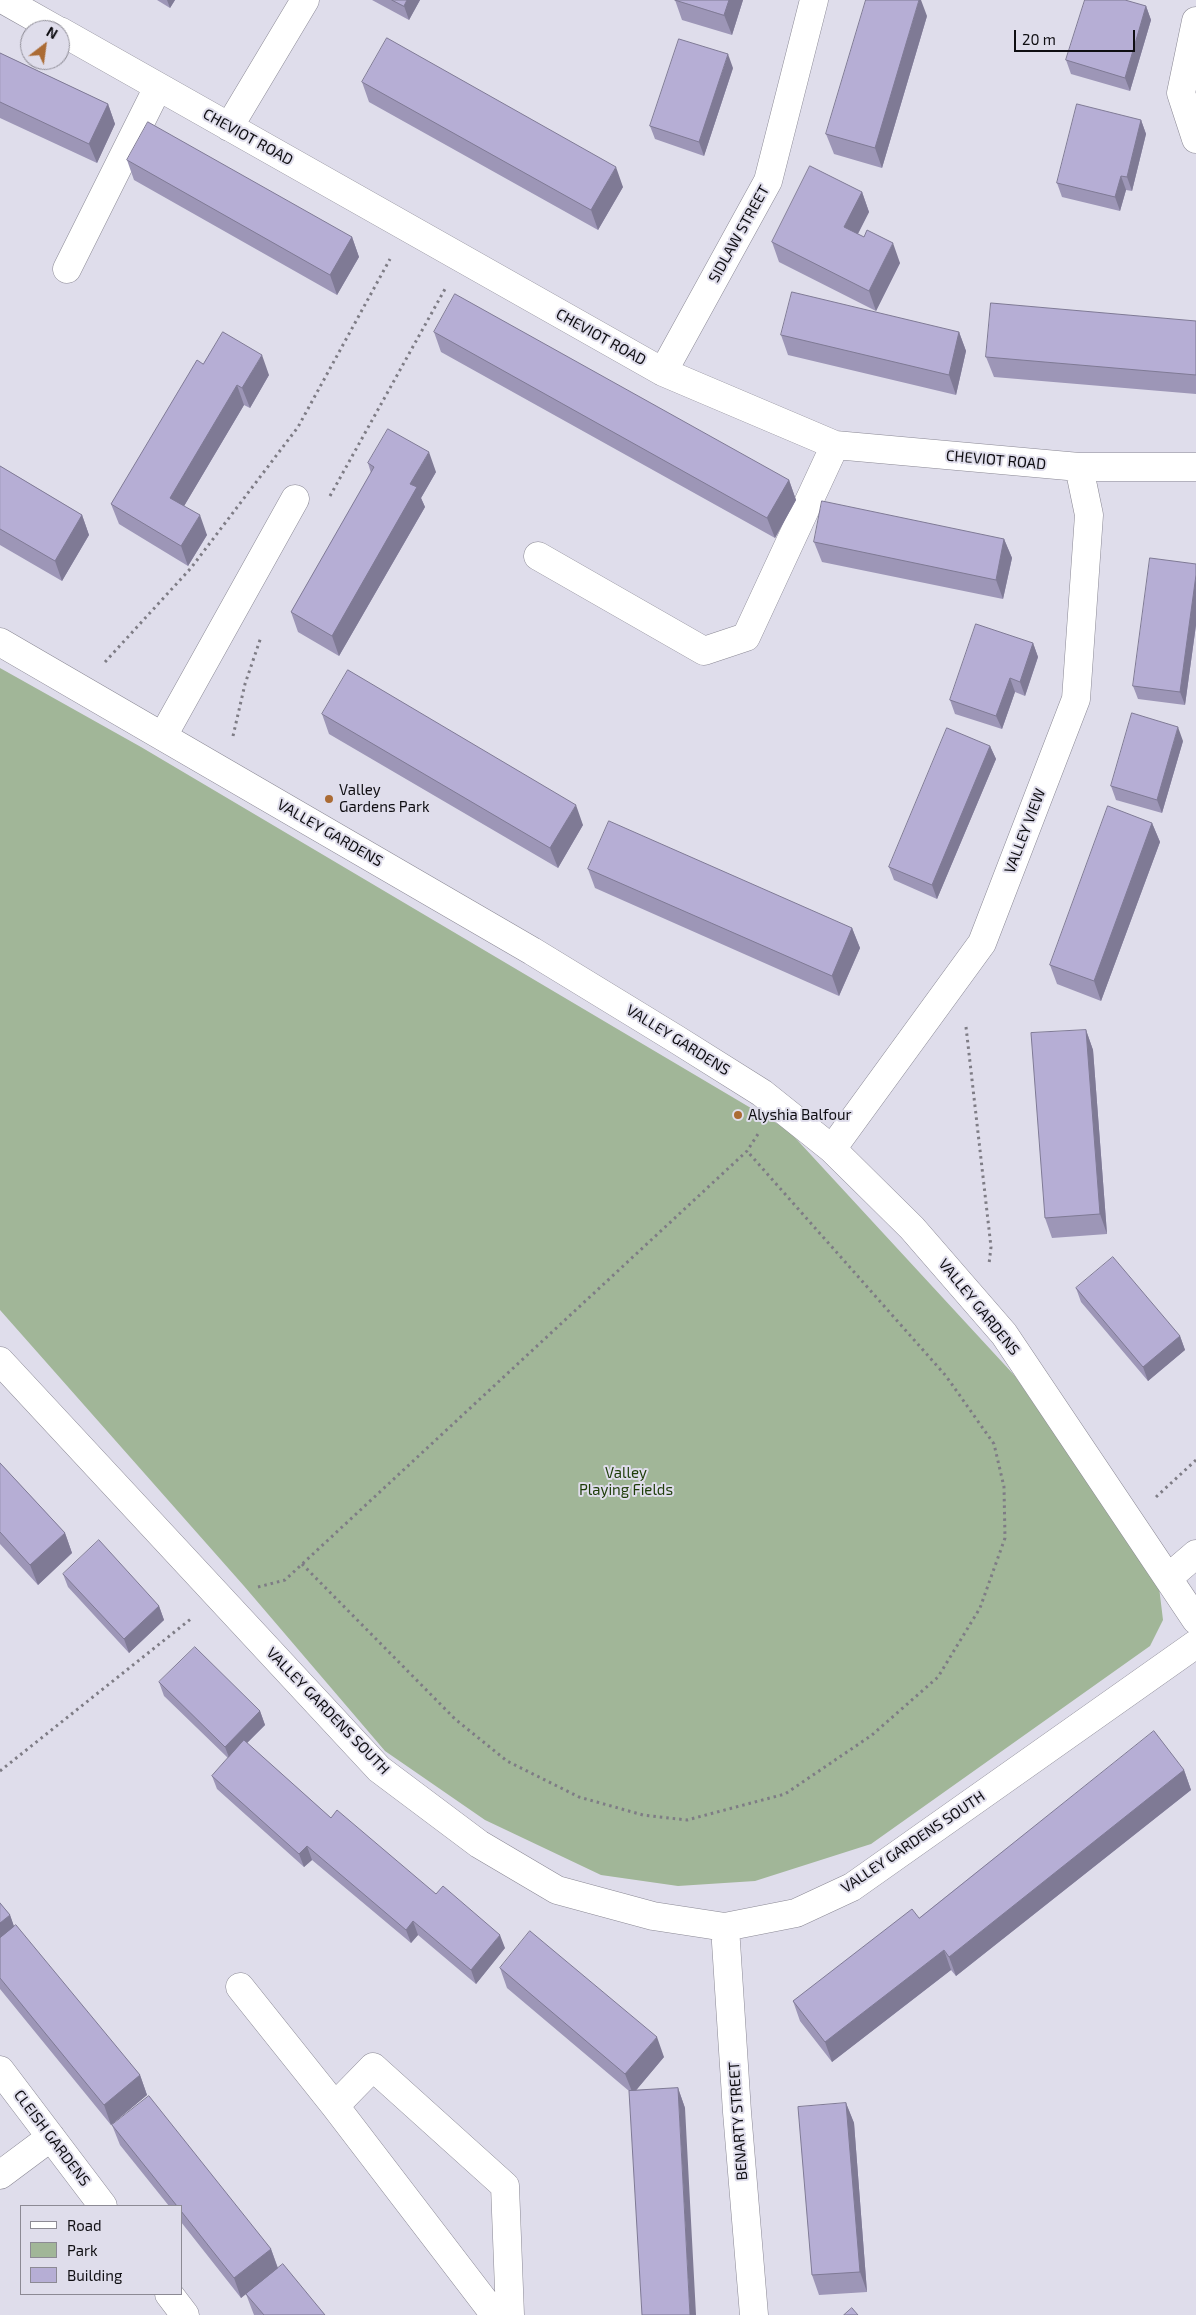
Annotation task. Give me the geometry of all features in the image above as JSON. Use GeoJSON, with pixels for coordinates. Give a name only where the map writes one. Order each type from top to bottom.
{"type":"FeatureCollection","features":[{"type":"Feature","properties":{"kind":"street","name":"CHEVIOT ROAD"},"geometry":{"type":"LineString","coordinates":[[4,0],[39,20]]}},
{"type":"Feature","properties":{"kind":"street"},"geometry":{"type":"LineString","coordinates":[[230,127],[305,0]]}},
{"type":"Feature","properties":{"kind":"street","name":"SIDLAW STREET"},"geometry":{"type":"LineString","coordinates":[[663,372],[768,181],[814,0]]}},
{"type":"Feature","properties":{"kind":"street"},"geometry":{"type":"LineString","coordinates":[[1196,20],[1181,93],[1196,139]]}},
{"type":"Feature","properties":{"kind":"street","name":"CHEVIOT ROAD"},"geometry":{"type":"LineString","coordinates":[[70,37],[663,372],[835,445],[1079,467],[1196,467]]}},
{"type":"Feature","properties":{"kind":"street"},"geometry":{"type":"LineString","coordinates":[[66,269],[158,87]]}},
{"type":"Feature","properties":{"kind":"street"},"geometry":{"type":"LineString","coordinates":[[538,556],[704,651],[746,637],[835,445]]}},
{"type":"Feature","properties":{"kind":"street","name":"VALLEY VIEW"},"geometry":{"type":"LineString","coordinates":[[832,1149],[982,943],[1076,699],[1089,515],[1079,467]]}},
{"type":"Feature","properties":{"kind":"street"},"geometry":{"type":"LineString","coordinates":[[163,736],[295,499]]}},
{"type":"Feature","properties":{"kind":"street","name":"VALLEY GARDENS"},"geometry":{"type":"LineString","coordinates":[[0,642],[532,951],[762,1093],[832,1149],[912,1228],[986,1311],[1029,1371],[1196,1620]]}},
{"type":"Feature","properties":{"kind":"street","name":"VALLEY GARDENS SOUTH"},"geometry":{"type":"LineString","coordinates":[[0,1361],[379,1769],[479,1844],[557,1890],[653,1916],[725,1927],[796,1913],[852,1887],[1196,1644]]}},
{"type":"Feature","properties":{"kind":"street"},"geometry":{"type":"LineString","coordinates":[[1168,1578],[1196,1554]]}},
{"type":"Feature","properties":{"kind":"street","name":"BENARTY STREET"},"geometry":{"type":"LineString","coordinates":[[725,1927],[737,2112],[754,2315]]}},
{"type":"Feature","properties":{"kind":"street"},"geometry":{"type":"LineString","coordinates":[[240,1987],[335,2106],[495,2315]]}},
{"type":"Feature","properties":{"kind":"street"},"geometry":{"type":"LineString","coordinates":[[335,2106],[373,2067],[505,2186],[510,2315]]}},
{"type":"Feature","properties":{"kind":"street","name":"CLEISH GARDENS"},"geometry":{"type":"LineString","coordinates":[[0,2070],[102,2205]]}},
{"type":"Feature","properties":{"kind":"street"},"geometry":{"type":"LineString","coordinates":[[0,2175],[51,2137]]}},
{"type":"Feature","properties":{"kind":"street"},"geometry":{"type":"LineString","coordinates":[[170,2295],[185,2315]]}},
{"type":"Feature","properties":{"kind":"path"},"geometry":{"type":"LineString","coordinates":[[81,688],[191,568],[298,427],[407,227]]}},
{"type":"Feature","properties":{"kind":"path"},"geometry":{"type":"LineString","coordinates":[[295,499],[327,501],[462,258]]}},
{"type":"Feature","properties":{"kind":"path"},"geometry":{"type":"LineString","coordinates":[[224,771],[245,684],[262,634]]}},
{"type":"Feature","properties":{"kind":"path"},"geometry":{"type":"LineString","coordinates":[[960,974],[991,1247],[986,1311]]}},
{"type":"Feature","properties":{"kind":"path"},"geometry":{"type":"LineString","coordinates":[[0,1771],[219,1597],[285,1580],[747,1150],[760,1131],[744,1120],[762,1093]]}},
{"type":"Feature","properties":{"kind":"path"},"geometry":{"type":"LineString","coordinates":[[302,1564],[455,1719],[507,1761],[579,1797],[642,1815],[687,1820],[785,1794],[872,1735],[938,1677],[980,1608],[1006,1538],[1004,1487],[994,1444],[946,1376],[747,1150]]}},
{"type":"Feature","properties":{"kind":"path"},"geometry":{"type":"LineString","coordinates":[[1130,1521],[1196,1460]]}},
{"type":"Feature","properties":{"kind":"green space","name":"Valley Playing Fields"},"geometry":{"type":"Polygon","coordinates":[[[0,668],[141,747],[788,1130],[1015,1376],[1159,1587],[1163,1620],[1150,1646],[871,1844],[755,1881],[678,1886],[601,1875],[485,1820],[385,1751],[244,1586],[0,1310],[0,668]]]}},
{"type":"Feature","properties":{"kind":"building"},"geometry":{"type":"Polygon","coordinates":[[[392,0],[407,0],[404,6],[392,0]]]}},
{"type":"Feature","properties":{"kind":"building"},"geometry":{"type":"Polygon","coordinates":[[[675,0],[729,0],[724,15],[675,0]]]}},
{"type":"Feature","properties":{"kind":"building"},"geometry":{"type":"Polygon","coordinates":[[[866,0],[919,0],[875,148],[826,134],[866,0]]]}},
{"type":"Feature","properties":{"kind":"building"},"geometry":{"type":"Polygon","coordinates":[[[1085,0],[1125,0],[1146,6],[1125,78],[1066,60],[1085,0]]]}},
{"type":"Feature","properties":{"kind":"building"},"geometry":{"type":"Polygon","coordinates":[[[387,38],[616,167],[591,210],[362,82],[387,38]]]}},
{"type":"Feature","properties":{"kind":"building"},"geometry":{"type":"Polygon","coordinates":[[[679,39],[728,54],[699,142],[650,126],[679,39]]]}},
{"type":"Feature","properties":{"kind":"building"},"geometry":{"type":"Polygon","coordinates":[[[0,53],[20,62],[20,70],[36,70],[108,104],[89,144],[0,102],[0,53]]]}},
{"type":"Feature","properties":{"kind":"building"},"geometry":{"type":"Polygon","coordinates":[[[1077,104],[1141,120],[1127,177],[1121,176],[1115,197],[1057,183],[1077,104]]]}},
{"type":"Feature","properties":{"kind":"building"},"geometry":{"type":"Polygon","coordinates":[[[148,122],[352,237],[330,275],[127,160],[148,122]]]}},
{"type":"Feature","properties":{"kind":"building"},"geometry":{"type":"Polygon","coordinates":[[[810,166],[862,192],[844,227],[864,237],[867,230],[893,243],[869,291],[772,242],[810,166]]]}},
{"type":"Feature","properties":{"kind":"building"},"geometry":{"type":"Polygon","coordinates":[[[792,292],[959,332],[949,375],[781,335],[792,292]]]}},
{"type":"Feature","properties":{"kind":"building"},"geometry":{"type":"Polygon","coordinates":[[[455,294],[789,480],[767,518],[434,332],[455,294]]]}},
{"type":"Feature","properties":{"kind":"building"},"geometry":{"type":"Polygon","coordinates":[[[991,303],[1196,321],[1196,375],[986,357],[991,303]]]}},
{"type":"Feature","properties":{"kind":"building"},"geometry":{"type":"Polygon","coordinates":[[[223,332],[262,355],[242,388],[237,385],[170,498],[200,515],[181,546],[111,504],[197,360],[203,364],[223,332]]]}},
{"type":"Feature","properties":{"kind":"building"},"geometry":{"type":"Polygon","coordinates":[[[388,429],[429,452],[410,484],[417,487],[332,636],[291,612],[374,467],[368,463],[388,429]]]}},
{"type":"Feature","properties":{"kind":"building"},"geometry":{"type":"Polygon","coordinates":[[[0,466],[82,515],[55,561],[0,529],[0,466]]]}},
{"type":"Feature","properties":{"kind":"building"},"geometry":{"type":"Polygon","coordinates":[[[822,501],[1004,539],[996,580],[814,542],[822,501]]]}},
{"type":"Feature","properties":{"kind":"building"},"geometry":{"type":"Polygon","coordinates":[[[1150,558],[1196,564],[1180,692],[1133,686],[1150,558]]]}},
{"type":"Feature","properties":{"kind":"building"},"geometry":{"type":"Polygon","coordinates":[[[976,624],[1033,643],[1020,682],[1010,678],[996,716],[950,700],[976,624]]]}},
{"type":"Feature","properties":{"kind":"building"},"geometry":{"type":"Polygon","coordinates":[[[348,670],[576,805],[550,848],[322,714],[348,670]]]}},
{"type":"Feature","properties":{"kind":"building"},"geometry":{"type":"Polygon","coordinates":[[[1132,713],[1178,727],[1157,800],[1111,786],[1132,713]]]}},
{"type":"Feature","properties":{"kind":"building"},"geometry":{"type":"Polygon","coordinates":[[[947,728],[990,746],[932,885],[889,867],[947,728]]]}},
{"type":"Feature","properties":{"kind":"building"},"geometry":{"type":"Polygon","coordinates":[[[1108,806],[1152,823],[1094,981],[1050,965],[1108,806]]]}},
{"type":"Feature","properties":{"kind":"building"},"geometry":{"type":"Polygon","coordinates":[[[609,821],[852,928],[832,976],[588,869],[609,821]]]}},
{"type":"Feature","properties":{"kind":"building"},"geometry":{"type":"Polygon","coordinates":[[[1086,1030],[1100,1214],[1045,1218],[1031,1033],[1086,1030]]]}},
{"type":"Feature","properties":{"kind":"building"},"geometry":{"type":"Polygon","coordinates":[[[1113,1257],[1180,1336],[1143,1367],[1076,1288],[1113,1257]]]}},
{"type":"Feature","properties":{"kind":"building"},"geometry":{"type":"Polygon","coordinates":[[[0,1463],[65,1533],[30,1565],[0,1532],[0,1463]]]}},
{"type":"Feature","properties":{"kind":"building"},"geometry":{"type":"Polygon","coordinates":[[[99,1540],[159,1606],[124,1639],[63,1574],[99,1540]]]}},
{"type":"Feature","properties":{"kind":"building"},"geometry":{"type":"Polygon","coordinates":[[[195,1647],[260,1711],[225,1747],[159,1682],[195,1647]]]}},
{"type":"Feature","properties":{"kind":"building"},"geometry":{"type":"Polygon","coordinates":[[[1154,1731],[1184,1770],[949,1957],[944,1950],[825,2042],[793,2001],[912,1909],[919,1918],[1154,1731]]]}},
{"type":"Feature","properties":{"kind":"building"},"geometry":{"type":"Polygon","coordinates":[[[244,1740],[331,1818],[337,1810],[436,1894],[443,1886],[500,1935],[471,1970],[413,1921],[406,1930],[307,1846],[299,1854],[212,1776],[244,1740]]]}},
{"type":"Feature","properties":{"kind":"building"},"geometry":{"type":"Polygon","coordinates":[[[0,1903],[10,1915],[0,1923],[0,1903]]]}},
{"type":"Feature","properties":{"kind":"building"},"geometry":{"type":"Polygon","coordinates":[[[16,1925],[140,2075],[104,2105],[0,1978],[0,1938],[16,1925]]]}},
{"type":"Feature","properties":{"kind":"building"},"geometry":{"type":"Polygon","coordinates":[[[530,1931],[657,2037],[625,2074],[500,1968],[530,1931]]]}},
{"type":"Feature","properties":{"kind":"building"},"geometry":{"type":"Polygon","coordinates":[[[678,2088],[690,2315],[642,2315],[629,2091],[678,2088]]]}},
{"type":"Feature","properties":{"kind":"building"},"geometry":{"type":"Polygon","coordinates":[[[149,2096],[271,2249],[234,2278],[182,2212],[182,2205],[176,2205],[112,2125],[149,2096]]]}},
{"type":"Feature","properties":{"kind":"building"},"geometry":{"type":"Polygon","coordinates":[[[846,2103],[860,2272],[812,2275],[798,2107],[846,2103]]]}},
{"type":"Feature","properties":{"kind":"building"},"geometry":{"type":"Polygon","coordinates":[[[283,2264],[325,2315],[264,2315],[246,2294],[283,2264]]]}},
{"type":"Feature","properties":{"kind":"building"},"geometry":{"type":"Polygon","coordinates":[[[852,2308],[858,2315],[844,2315],[852,2308]]]}},
{"type":"Feature","properties":{"kind":"place","name":"Valley Gardens Park"},"geometry":{"type":"Point","coordinates":[329,799]}},
{"type":"Feature","properties":{"kind":"place","name":"Alyshia Balfour"},"geometry":{"type":"Point","coordinates":[738,1115]}}]}
